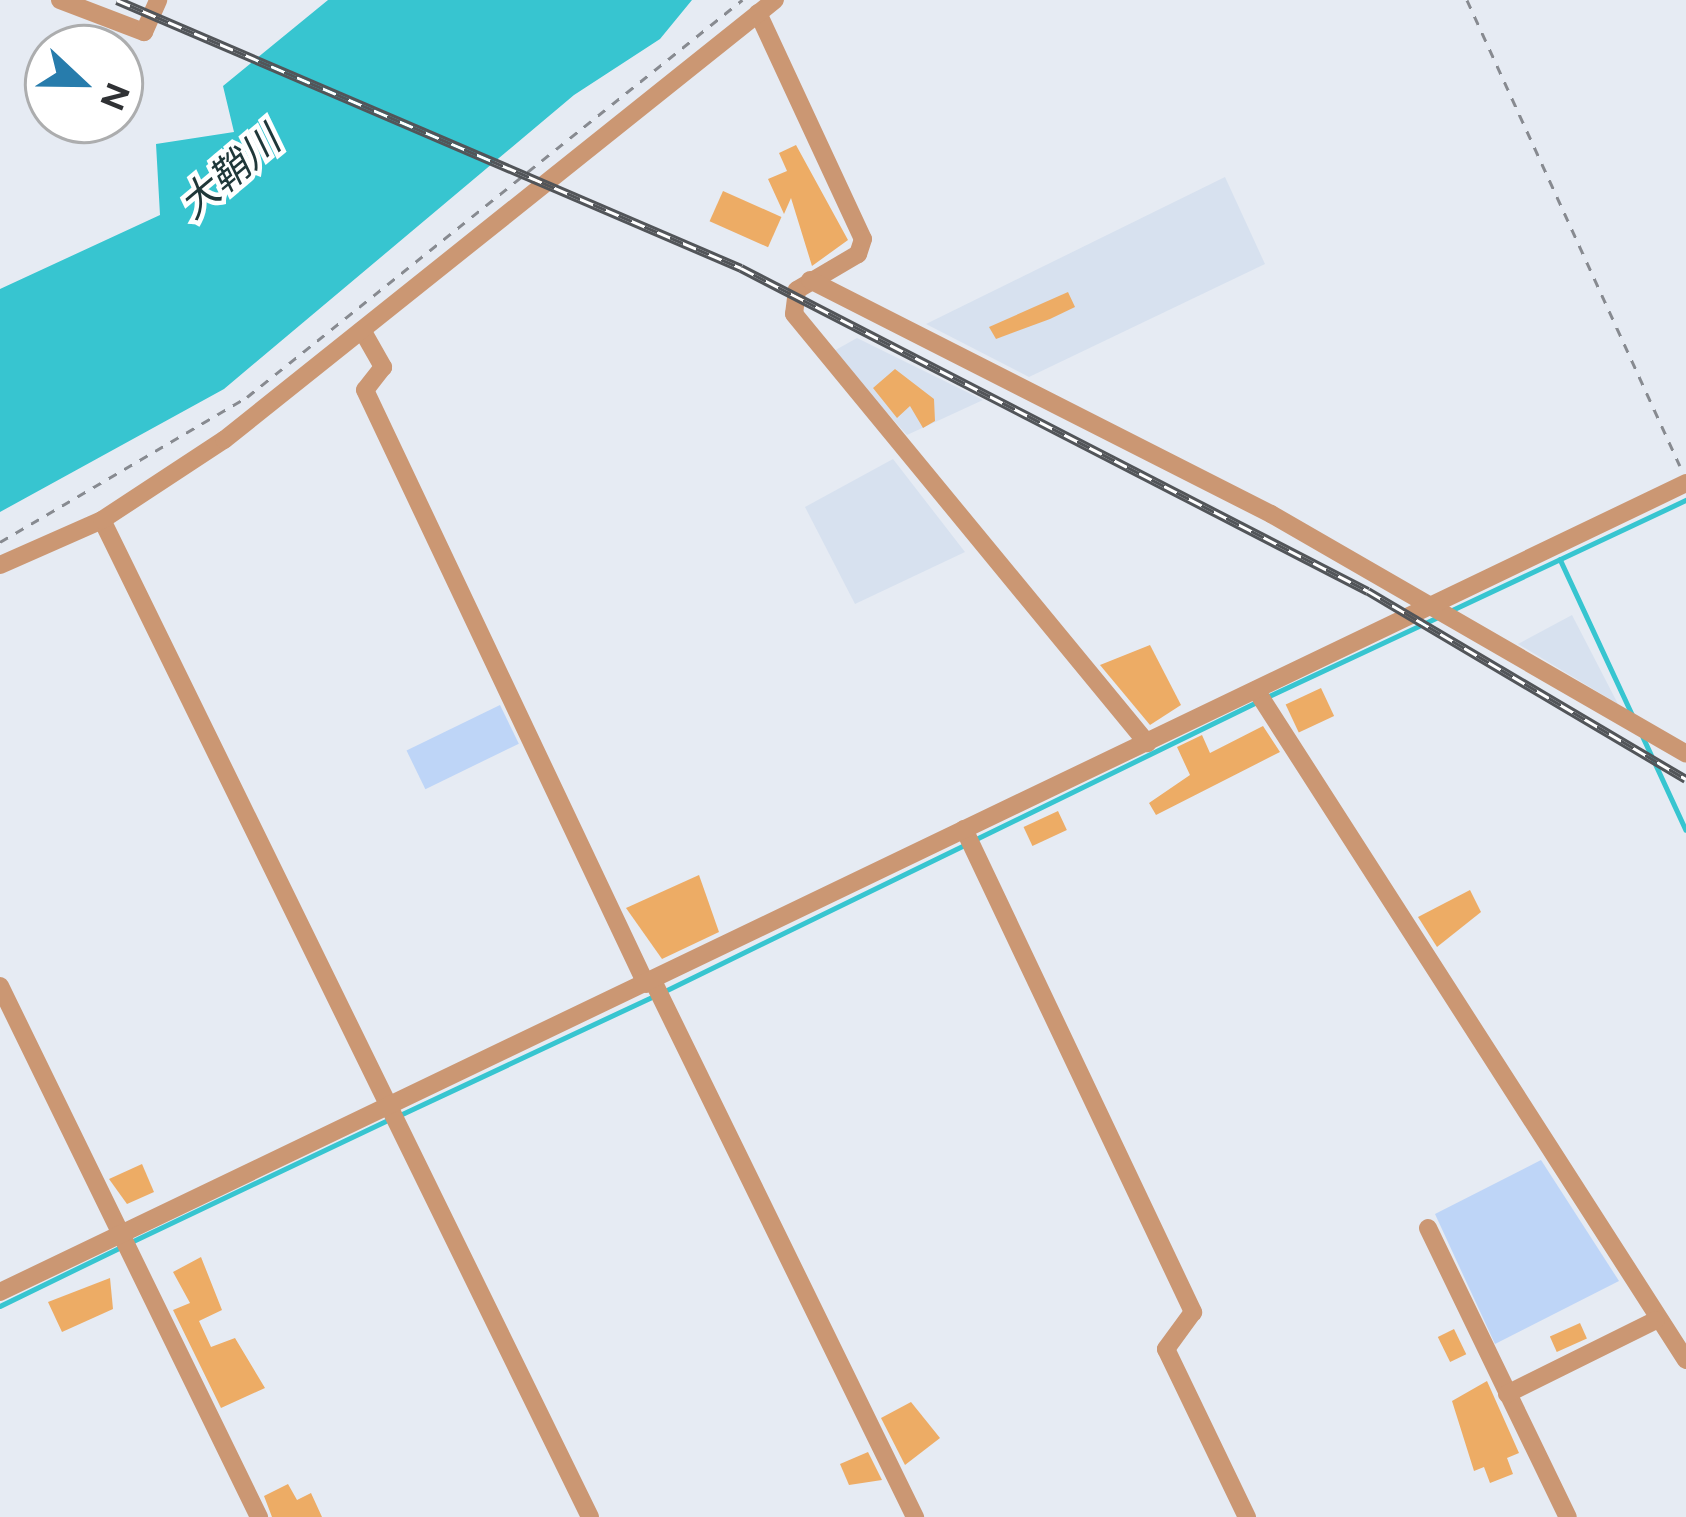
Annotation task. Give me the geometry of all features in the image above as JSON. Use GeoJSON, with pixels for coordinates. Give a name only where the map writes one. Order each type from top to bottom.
{"type":"FeatureCollection","features":[{"type":"Feature","properties":{"kind":"street"},"geometry":{"type":"LineString","coordinates":[[60,0],[144,32],[158,0]]}},
{"type":"Feature","properties":{"kind":"street"},"geometry":{"type":"LineString","coordinates":[[0,565],[102,520],[362,330],[775,0]]}},
{"type":"Feature","properties":{"kind":"street"},"geometry":{"type":"LineString","coordinates":[[758,13],[863,239],[858,254],[810,280],[794,314],[1147,743]]}},
{"type":"Feature","properties":{"kind":"street"},"geometry":{"type":"LineString","coordinates":[[810,280],[1067,404],[1686,754]]}},
{"type":"Feature","properties":{"kind":"street"},"geometry":{"type":"LineString","coordinates":[[362,330],[383,367],[365,390],[915,1517]]}},
{"type":"Feature","properties":{"kind":"street"},"geometry":{"type":"LineString","coordinates":[[0,1292],[124,1241],[968,838],[1147,743],[1260,697],[1439,611],[1684,484]]}},
{"type":"Feature","properties":{"kind":"street"},"geometry":{"type":"LineString","coordinates":[[102,520],[590,1517]]}},
{"type":"Feature","properties":{"kind":"street"},"geometry":{"type":"LineString","coordinates":[[1260,697],[1656,1320],[1686,1360]]}},
{"type":"Feature","properties":{"kind":"street"},"geometry":{"type":"LineString","coordinates":[[968,838],[1193,1312],[1166,1349],[1247,1517]]}},
{"type":"Feature","properties":{"kind":"street"},"geometry":{"type":"LineString","coordinates":[[0,986],[259,1517]]}},
{"type":"Feature","properties":{"kind":"street"},"geometry":{"type":"LineString","coordinates":[[1428,1228],[1568,1517]]}},
{"type":"Feature","properties":{"kind":"street"},"geometry":{"type":"LineString","coordinates":[[1507,1394],[1656,1320]]}},
{"type":"Feature","properties":{"kind":"path"},"geometry":{"type":"LineString","coordinates":[[0,542],[247,397],[742,0]]}},
{"type":"Feature","properties":{"kind":"path"},"geometry":{"type":"LineString","coordinates":[[1467,0],[1678,446],[1684,484]]}},
{"type":"Feature","properties":{"kind":"shaded area"},"geometry":{"type":"Polygon","coordinates":[[[1225,177],[1265,264],[1029,377],[926,324],[1225,177]]]}},
{"type":"Feature","properties":{"kind":"shaded area"},"geometry":{"type":"Polygon","coordinates":[[[857,338],[983,400],[907,435],[832,352],[857,338]]]}},
{"type":"Feature","properties":{"kind":"shaded area"},"geometry":{"type":"Polygon","coordinates":[[[893,459],[965,552],[855,604],[805,507],[893,459]]]}},
{"type":"Feature","properties":{"kind":"shaded area"},"geometry":{"type":"Polygon","coordinates":[[[1572,615],[1618,704],[1518,644],[1572,615]]]}},
{"type":"Feature","properties":{"kind":"shaded area"},"geometry":{"type":"Polygon","coordinates":[[[500,705],[519,744],[425,789],[407,751],[500,705]]]}},
{"type":"Feature","properties":{"kind":"shaded area"},"geometry":{"type":"Polygon","coordinates":[[[1541,1160],[1619,1281],[1495,1344],[1435,1214],[1541,1160]]]}},
{"type":"Feature","properties":{"kind":"water","name":"大鞘川"},"geometry":{"type":"Polygon","coordinates":[[[328,0],[692,0],[660,39],[574,95],[224,389],[0,512],[0,289],[160,215],[156,144],[234,132],[223,86],[328,0]]]}},
{"type":"Feature","properties":{"kind":"building"},"geometry":{"type":"Polygon","coordinates":[[[796,145],[848,240],[812,266],[791,198],[784,214],[768,179],[787,171],[779,153],[796,145]]]}},
{"type":"Feature","properties":{"kind":"building"},"geometry":{"type":"Polygon","coordinates":[[[723,191],[781,217],[768,247],[710,221],[723,191]]]}},
{"type":"Feature","properties":{"kind":"building"},"geometry":{"type":"Polygon","coordinates":[[[1068,292],[1075,307],[1050,319],[996,339],[989,327],[1068,292]]]}},
{"type":"Feature","properties":{"kind":"building"},"geometry":{"type":"Polygon","coordinates":[[[895,369],[934,399],[935,421],[923,428],[910,406],[897,418],[873,388],[895,369]]]}},
{"type":"Feature","properties":{"kind":"building"},"geometry":{"type":"Polygon","coordinates":[[[1150,645],[1181,705],[1150,725],[1100,665],[1150,645]]]}},
{"type":"Feature","properties":{"kind":"building"},"geometry":{"type":"Polygon","coordinates":[[[1321,688],[1334,716],[1299,733],[1286,704],[1321,688]]]}},
{"type":"Feature","properties":{"kind":"building"},"geometry":{"type":"Polygon","coordinates":[[[1263,726],[1280,752],[1156,815],[1149,803],[1190,775],[1177,747],[1202,735],[1210,753],[1263,726]]]}},
{"type":"Feature","properties":{"kind":"building"},"geometry":{"type":"Polygon","coordinates":[[[1058,811],[1067,830],[1032,846],[1024,827],[1058,811]]]}},
{"type":"Feature","properties":{"kind":"building"},"geometry":{"type":"Polygon","coordinates":[[[699,875],[719,932],[662,959],[626,908],[699,875]]]}},
{"type":"Feature","properties":{"kind":"building"},"geometry":{"type":"Polygon","coordinates":[[[1470,890],[1481,912],[1437,947],[1418,917],[1470,890]]]}},
{"type":"Feature","properties":{"kind":"building"},"geometry":{"type":"Polygon","coordinates":[[[142,1164],[154,1192],[127,1204],[109,1179],[142,1164]]]}},
{"type":"Feature","properties":{"kind":"building"},"geometry":{"type":"Polygon","coordinates":[[[201,1257],[222,1310],[199,1321],[211,1347],[235,1338],[265,1388],[221,1408],[173,1310],[190,1303],[173,1272],[201,1257]]]}},
{"type":"Feature","properties":{"kind":"building"},"geometry":{"type":"Polygon","coordinates":[[[110,1278],[113,1309],[62,1332],[48,1302],[110,1278]]]}},
{"type":"Feature","properties":{"kind":"building"},"geometry":{"type":"Polygon","coordinates":[[[1580,1323],[1587,1339],[1557,1352],[1550,1336],[1580,1323]]]}},
{"type":"Feature","properties":{"kind":"building"},"geometry":{"type":"Polygon","coordinates":[[[1454,1329],[1466,1354],[1450,1362],[1438,1337],[1454,1329]]]}},
{"type":"Feature","properties":{"kind":"building"},"geometry":{"type":"Polygon","coordinates":[[[1487,1381],[1519,1453],[1507,1458],[1513,1474],[1490,1483],[1484,1467],[1474,1471],[1452,1401],[1487,1381]]]}},
{"type":"Feature","properties":{"kind":"building"},"geometry":{"type":"Polygon","coordinates":[[[911,1402],[940,1438],[905,1465],[881,1418],[911,1402]]]}},
{"type":"Feature","properties":{"kind":"building"},"geometry":{"type":"Polygon","coordinates":[[[868,1452],[882,1480],[849,1485],[840,1464],[868,1452]]]}},
{"type":"Feature","properties":{"kind":"building"},"geometry":{"type":"Polygon","coordinates":[[[288,1484],[297,1500],[311,1493],[322,1517],[272,1517],[264,1496],[288,1484]]]}},
{"type":"Feature","properties":{"kind":"waterway"},"geometry":{"type":"LineString","coordinates":[[1450,611],[1686,500]]}},
{"type":"Feature","properties":{"kind":"waterway"},"geometry":{"type":"LineString","coordinates":[[1560,559],[1633,716]]}},
{"type":"Feature","properties":{"kind":"waterway"},"geometry":{"type":"LineString","coordinates":[[1265,698],[1440,616]]}},
{"type":"Feature","properties":{"kind":"waterway"},"geometry":{"type":"LineString","coordinates":[[974,840],[1255,703]]}},
{"type":"Feature","properties":{"kind":"waterway"},"geometry":{"type":"LineString","coordinates":[[1643,737],[1686,830]]}},
{"type":"Feature","properties":{"kind":"waterway"},"geometry":{"type":"LineString","coordinates":[[667,990],[964,845]]}},
{"type":"Feature","properties":{"kind":"waterway"},"geometry":{"type":"LineString","coordinates":[[400,1115],[656,995]]}},
{"type":"Feature","properties":{"kind":"waterway"},"geometry":{"type":"LineString","coordinates":[[129,1243],[390,1119]]}},
{"type":"Feature","properties":{"kind":"waterway"},"geometry":{"type":"LineString","coordinates":[[0,1306],[119,1248]]}},
{"type":"Feature","properties":{"kind":"railway"},"geometry":{"type":"LineString","coordinates":[[117,0],[741,268],[1368,591],[1686,779]]}}]}
